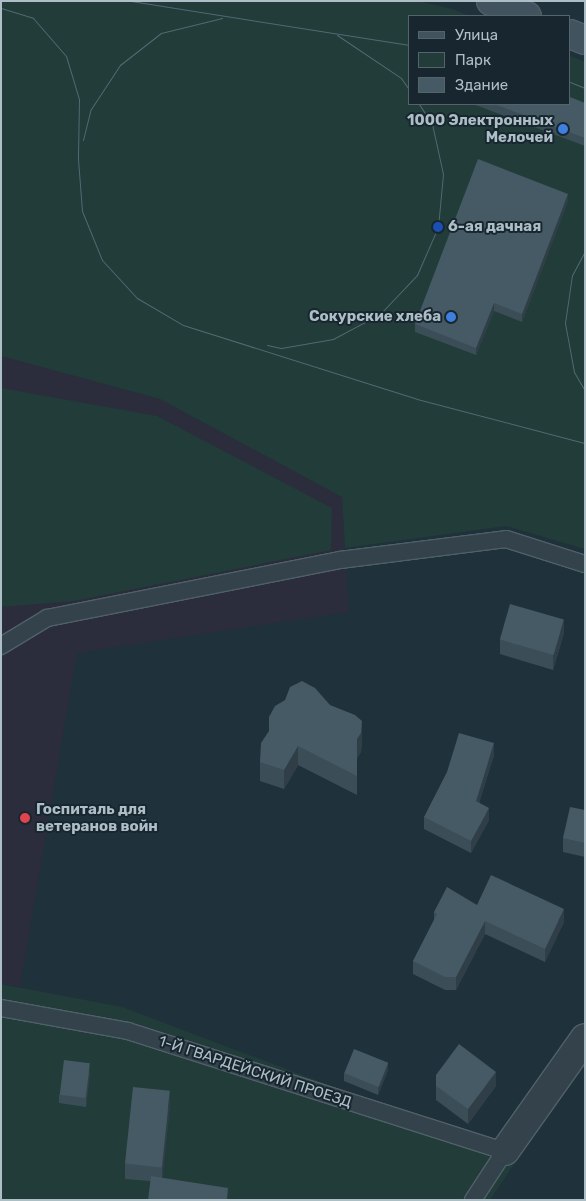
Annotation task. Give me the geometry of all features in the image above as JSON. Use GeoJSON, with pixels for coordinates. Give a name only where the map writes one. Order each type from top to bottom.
{"type":"FeatureCollection","features":[{"type":"Feature","properties":{"kind":"street"},"geometry":{"type":"LineString","coordinates":[[490,1],[525,15]]}},
{"type":"Feature","properties":{"kind":"street"},"geometry":{"type":"LineString","coordinates":[[571,34],[585,40]]}},
{"type":"Feature","properties":{"kind":"street"},"geometry":{"type":"LineString","coordinates":[[505,1151],[585,1038]]}},
{"type":"Feature","properties":{"kind":"lane"},"geometry":{"type":"LineString","coordinates":[[1,646],[47,618],[340,560],[506,539],[585,564]]}},
{"type":"Feature","properties":{"kind":"lane","name":"1-Й ГВАРДЕЙСКИЙ ПРОЕЗД"},"geometry":{"type":"LineString","coordinates":[[1,1008],[128,1031],[505,1151]]}},
{"type":"Feature","properties":{"kind":"lane"},"geometry":{"type":"LineString","coordinates":[[473,1200],[505,1151]]}},
{"type":"Feature","properties":{"kind":"shaded area","name":"Госпиталь для ветеранов войн"},"geometry":{"type":"Polygon","coordinates":[[[1,356],[160,399],[342,497],[349,612],[77,653],[20,987],[1,984],[1,356]]]}},
{"type":"Feature","properties":{"kind":"green space"},"geometry":{"type":"Polygon","coordinates":[[[1,1],[418,1],[452,9],[467,15],[408,15],[408,105],[571,105],[571,56],[585,62],[585,549],[506,526],[345,548],[342,497],[160,399],[1,356],[1,1]]]}},
{"type":"Feature","properties":{"kind":"green space"},"geometry":{"type":"Polygon","coordinates":[[[1,388],[157,416],[332,508],[331,550],[74,601],[1,607],[1,388]]]}},
{"type":"Feature","properties":{"kind":"green space"},"geometry":{"type":"Polygon","coordinates":[[[1,984],[122,1007],[519,1157],[490,1200],[1,1200],[1,984]]]}},
{"type":"Feature","properties":{"kind":"building","name":"1000 Электронных Мелочей"},"geometry":{"type":"Polygon","coordinates":[[[571,97],[585,103],[585,138],[497,105],[571,105],[571,97]]]}},
{"type":"Feature","properties":{"kind":"building"},"geometry":{"type":"Polygon","coordinates":[[[478,159],[568,194],[522,314],[494,303],[476,348],[415,324],[478,159]]]}},
{"type":"Feature","properties":{"kind":"building"},"geometry":{"type":"Polygon","coordinates":[[[510,604],[564,619],[554,655],[500,640],[510,604]]]}},
{"type":"Feature","properties":{"kind":"building"},"geometry":{"type":"Polygon","coordinates":[[[302,681],[315,688],[330,705],[355,715],[362,721],[361,733],[357,739],[357,776],[298,746],[284,770],[260,762],[261,743],[269,731],[269,717],[275,706],[285,700],[290,687],[302,681]]]}},
{"type":"Feature","properties":{"kind":"building"},"geometry":{"type":"Polygon","coordinates":[[[459,733],[494,743],[476,801],[489,808],[471,841],[424,817],[447,772],[459,733]]]}},
{"type":"Feature","properties":{"kind":"building"},"geometry":{"type":"Polygon","coordinates":[[[570,807],[585,810],[585,843],[563,838],[570,807]]]}},
{"type":"Feature","properties":{"kind":"building"},"geometry":{"type":"Polygon","coordinates":[[[491,875],[564,909],[545,949],[485,921],[456,977],[445,977],[413,961],[437,914],[434,912],[447,887],[477,905],[491,875]]]}},
{"type":"Feature","properties":{"kind":"building"},"geometry":{"type":"Polygon","coordinates":[[[459,1044],[496,1072],[468,1109],[436,1086],[436,1075],[459,1044]]]}},
{"type":"Feature","properties":{"kind":"building"},"geometry":{"type":"Polygon","coordinates":[[[354,1049],[388,1063],[379,1087],[344,1073],[354,1049]]]}},
{"type":"Feature","properties":{"kind":"building"},"geometry":{"type":"Polygon","coordinates":[[[64,1060],[90,1063],[86,1098],[60,1095],[64,1060]]]}},
{"type":"Feature","properties":{"kind":"building"},"geometry":{"type":"Polygon","coordinates":[[[133,1087],[170,1091],[162,1167],[125,1164],[133,1087]]]}},
{"type":"Feature","properties":{"kind":"building"},"geometry":{"type":"Polygon","coordinates":[[[151,1176],[228,1188],[227,1200],[148,1200],[151,1176]]]}},
{"type":"Feature","properties":{"kind":"tram line"},"geometry":{"type":"LineString","coordinates":[[131,1],[408,45]]}},
{"type":"Feature","properties":{"kind":"tram line"},"geometry":{"type":"LineString","coordinates":[[1,8],[33,18],[66,56],[79,99],[78,159],[82,211],[102,260],[137,298],[183,325],[417,399],[585,443]]}},
{"type":"Feature","properties":{"kind":"tram line"},"geometry":{"type":"LineString","coordinates":[[83,140],[91,109],[120,65],[161,33],[222,18]]}},
{"type":"Feature","properties":{"kind":"tram line"},"geometry":{"type":"LineString","coordinates":[[337,35],[401,78],[408,88]]}},
{"type":"Feature","properties":{"kind":"tram line"},"geometry":{"type":"LineString","coordinates":[[571,82],[585,88]]}},
{"type":"Feature","properties":{"kind":"tram line"},"geometry":{"type":"LineString","coordinates":[[267,345],[281,348],[333,339],[380,314],[417,275],[438,227],[443,174],[432,124],[420,105]]}},
{"type":"Feature","properties":{"kind":"tram line"},"geometry":{"type":"LineString","coordinates":[[585,251],[572,275],[565,323],[574,372],[585,391]]}},
{"type":"Feature","properties":{"kind":"place","name":"1000 Электронных Мелочей"},"geometry":{"type":"Point","coordinates":[563,129]}},
{"type":"Feature","properties":{"kind":"place","name":"6-ая дачная"},"geometry":{"type":"Point","coordinates":[438,227]}},
{"type":"Feature","properties":{"kind":"place","name":"Сокурские хлеба"},"geometry":{"type":"Point","coordinates":[451,317]}},
{"type":"Feature","properties":{"kind":"place","name":"Госпиталь для ветеранов войн"},"geometry":{"type":"Point","coordinates":[25,818]}}]}
